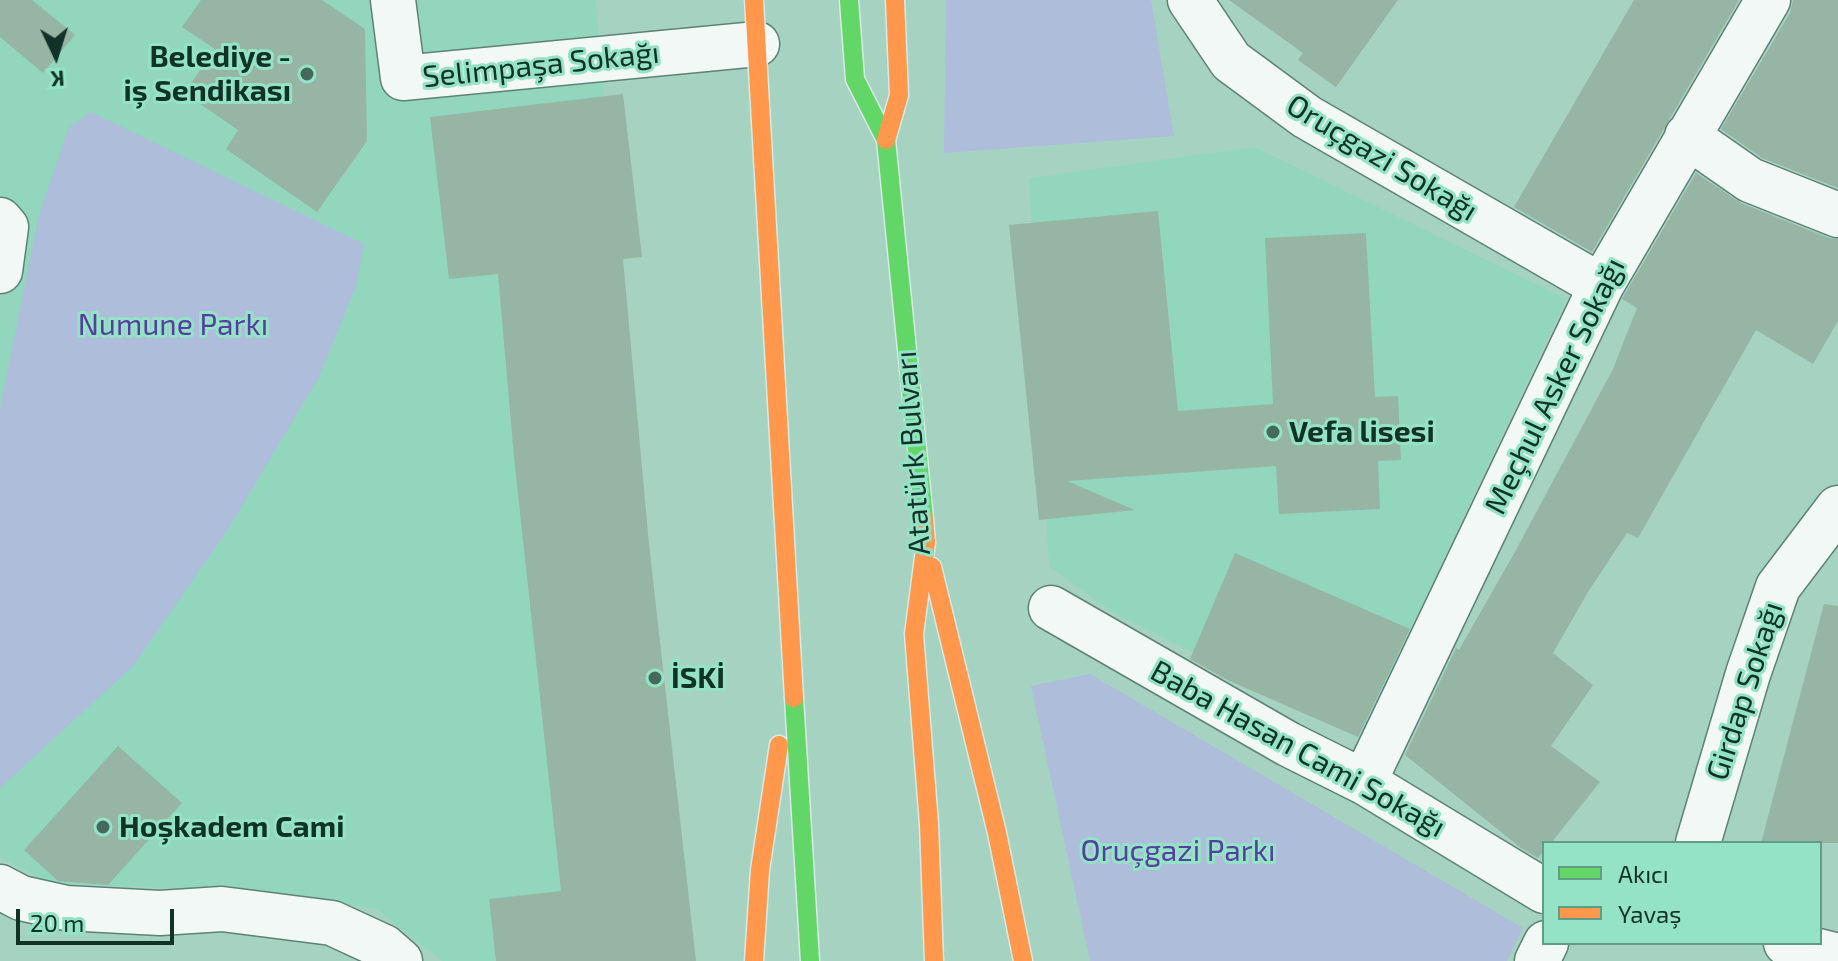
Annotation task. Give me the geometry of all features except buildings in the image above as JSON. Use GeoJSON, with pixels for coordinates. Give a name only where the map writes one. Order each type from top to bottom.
{"type":"FeatureCollection","features":[{"type":"Feature","properties":{"kind":"main road"},"geometry":{"type":"LineString","coordinates":[[754,0],[810,961]]}},
{"type":"Feature","properties":{"kind":"main road","name":"Atatürk Bulvarı"},"geometry":{"type":"LineString","coordinates":[[849,0],[855,79],[886,140],[926,542],[914,634],[929,824],[934,961]]}},
{"type":"Feature","properties":{"kind":"main road"},"geometry":{"type":"LineString","coordinates":[[886,140],[899,95],[895,0]]}},
{"type":"Feature","properties":{"kind":"main road"},"geometry":{"type":"LineString","coordinates":[[926,542],[997,833],[1023,961]]}},
{"type":"Feature","properties":{"kind":"main road"},"geometry":{"type":"LineString","coordinates":[[754,961],[760,870],[792,659]]}},
{"type":"Feature","properties":{"kind":"street","name":"Selimpaşa Sokağı"},"geometry":{"type":"LineString","coordinates":[[393,0],[403,78],[757,44]]}},
{"type":"Feature","properties":{"kind":"street","name":"Oruçgazi Sokağı"},"geometry":{"type":"LineString","coordinates":[[1190,0],[1231,61],[1307,117],[1601,286]]}},
{"type":"Feature","properties":{"kind":"street","name":"Meçhul Asker Sokağı"},"geometry":{"type":"LineString","coordinates":[[1364,782],[1601,286],[1768,0]]}},
{"type":"Feature","properties":{"kind":"street"},"geometry":{"type":"LineString","coordinates":[[1687,136],[1750,180],[1838,215]]}},
{"type":"Feature","properties":{"kind":"street"},"geometry":{"type":"LineString","coordinates":[[0,220],[6,227],[0,271]]}},
{"type":"Feature","properties":{"kind":"street","name":"Girdap Sokağı"},"geometry":{"type":"LineString","coordinates":[[1699,841],[1748,674],[1778,587],[1838,508]]}},
{"type":"Feature","properties":{"kind":"street","name":"Baba Hasan Cami Sokağı"},"geometry":{"type":"LineString","coordinates":[[1051,608],[1288,744],[1364,782],[1542,890]]}},
{"type":"Feature","properties":{"kind":"street"},"geometry":{"type":"LineString","coordinates":[[0,887],[21,898],[66,908],[160,913],[222,909],[332,923],[384,947],[400,961]]}},
{"type":"Feature","properties":{"kind":"street"},"geometry":{"type":"LineString","coordinates":[[1794,945],[1838,956]]}},
{"type":"Feature","properties":{"kind":"shaded area"},"geometry":{"type":"Polygon","coordinates":[[[0,0],[596,0],[671,961],[442,961],[376,909],[263,892],[49,883],[0,857],[0,0]]]}},
{"type":"Feature","properties":{"kind":"shaded area","name":"Vefa lisesi"},"geometry":{"type":"Polygon","coordinates":[[[1255,147],[1566,299],[1360,736],[1114,613],[1049,566],[1029,178],[1255,147]]]}},
{"type":"Feature","properties":{"kind":"green space"},"geometry":{"type":"Polygon","coordinates":[[[946,0],[1151,0],[1174,136],[944,153],[946,0]]]}},
{"type":"Feature","properties":{"kind":"green space","name":"Numune Parkı"},"geometry":{"type":"Polygon","coordinates":[[[91,112],[364,244],[356,286],[319,377],[227,531],[133,666],[0,788],[0,408],[39,215],[69,127],[91,112]]]}},
{"type":"Feature","properties":{"kind":"green space","name":"Oruçgazi Parkı"},"geometry":{"type":"Polygon","coordinates":[[[1090,674],[1523,928],[1507,961],[1090,961],[1031,686],[1090,674]]]}},
{"type":"Feature","properties":{"kind":"traffic: fast"},"geometry":{"type":"LineString","coordinates":[[849,0],[855,79],[886,140],[924,519]]}},
{"type":"Feature","properties":{"kind":"traffic: fast"},"geometry":{"type":"LineString","coordinates":[[794,698],[810,961]]}},
{"type":"Feature","properties":{"kind":"traffic: slow"},"geometry":{"type":"LineString","coordinates":[[754,0],[794,698]]}},
{"type":"Feature","properties":{"kind":"traffic: slow"},"geometry":{"type":"LineString","coordinates":[[886,140],[899,95],[895,0]]}},
{"type":"Feature","properties":{"kind":"traffic: slow"},"geometry":{"type":"LineString","coordinates":[[924,519],[926,542],[914,634],[929,824],[934,961]]}},
{"type":"Feature","properties":{"kind":"traffic: slow"},"geometry":{"type":"LineString","coordinates":[[932,567],[997,833],[1023,961]]}},
{"type":"Feature","properties":{"kind":"traffic: slow"},"geometry":{"type":"LineString","coordinates":[[754,961],[760,870],[779,745]]}},
{"type":"Feature","properties":{"kind":"place","name":"Belediye - iş Sendikası"},"geometry":{"type":"Point","coordinates":[307,74]}},
{"type":"Feature","properties":{"kind":"place","name":"Vefa lisesi"},"geometry":{"type":"Point","coordinates":[1273,432]}},
{"type":"Feature","properties":{"kind":"place","name":"İSKİ"},"geometry":{"type":"Point","coordinates":[655,678]}},
{"type":"Feature","properties":{"kind":"place","name":"Hoşkadem Cami"},"geometry":{"type":"Point","coordinates":[103,827]}}]}
